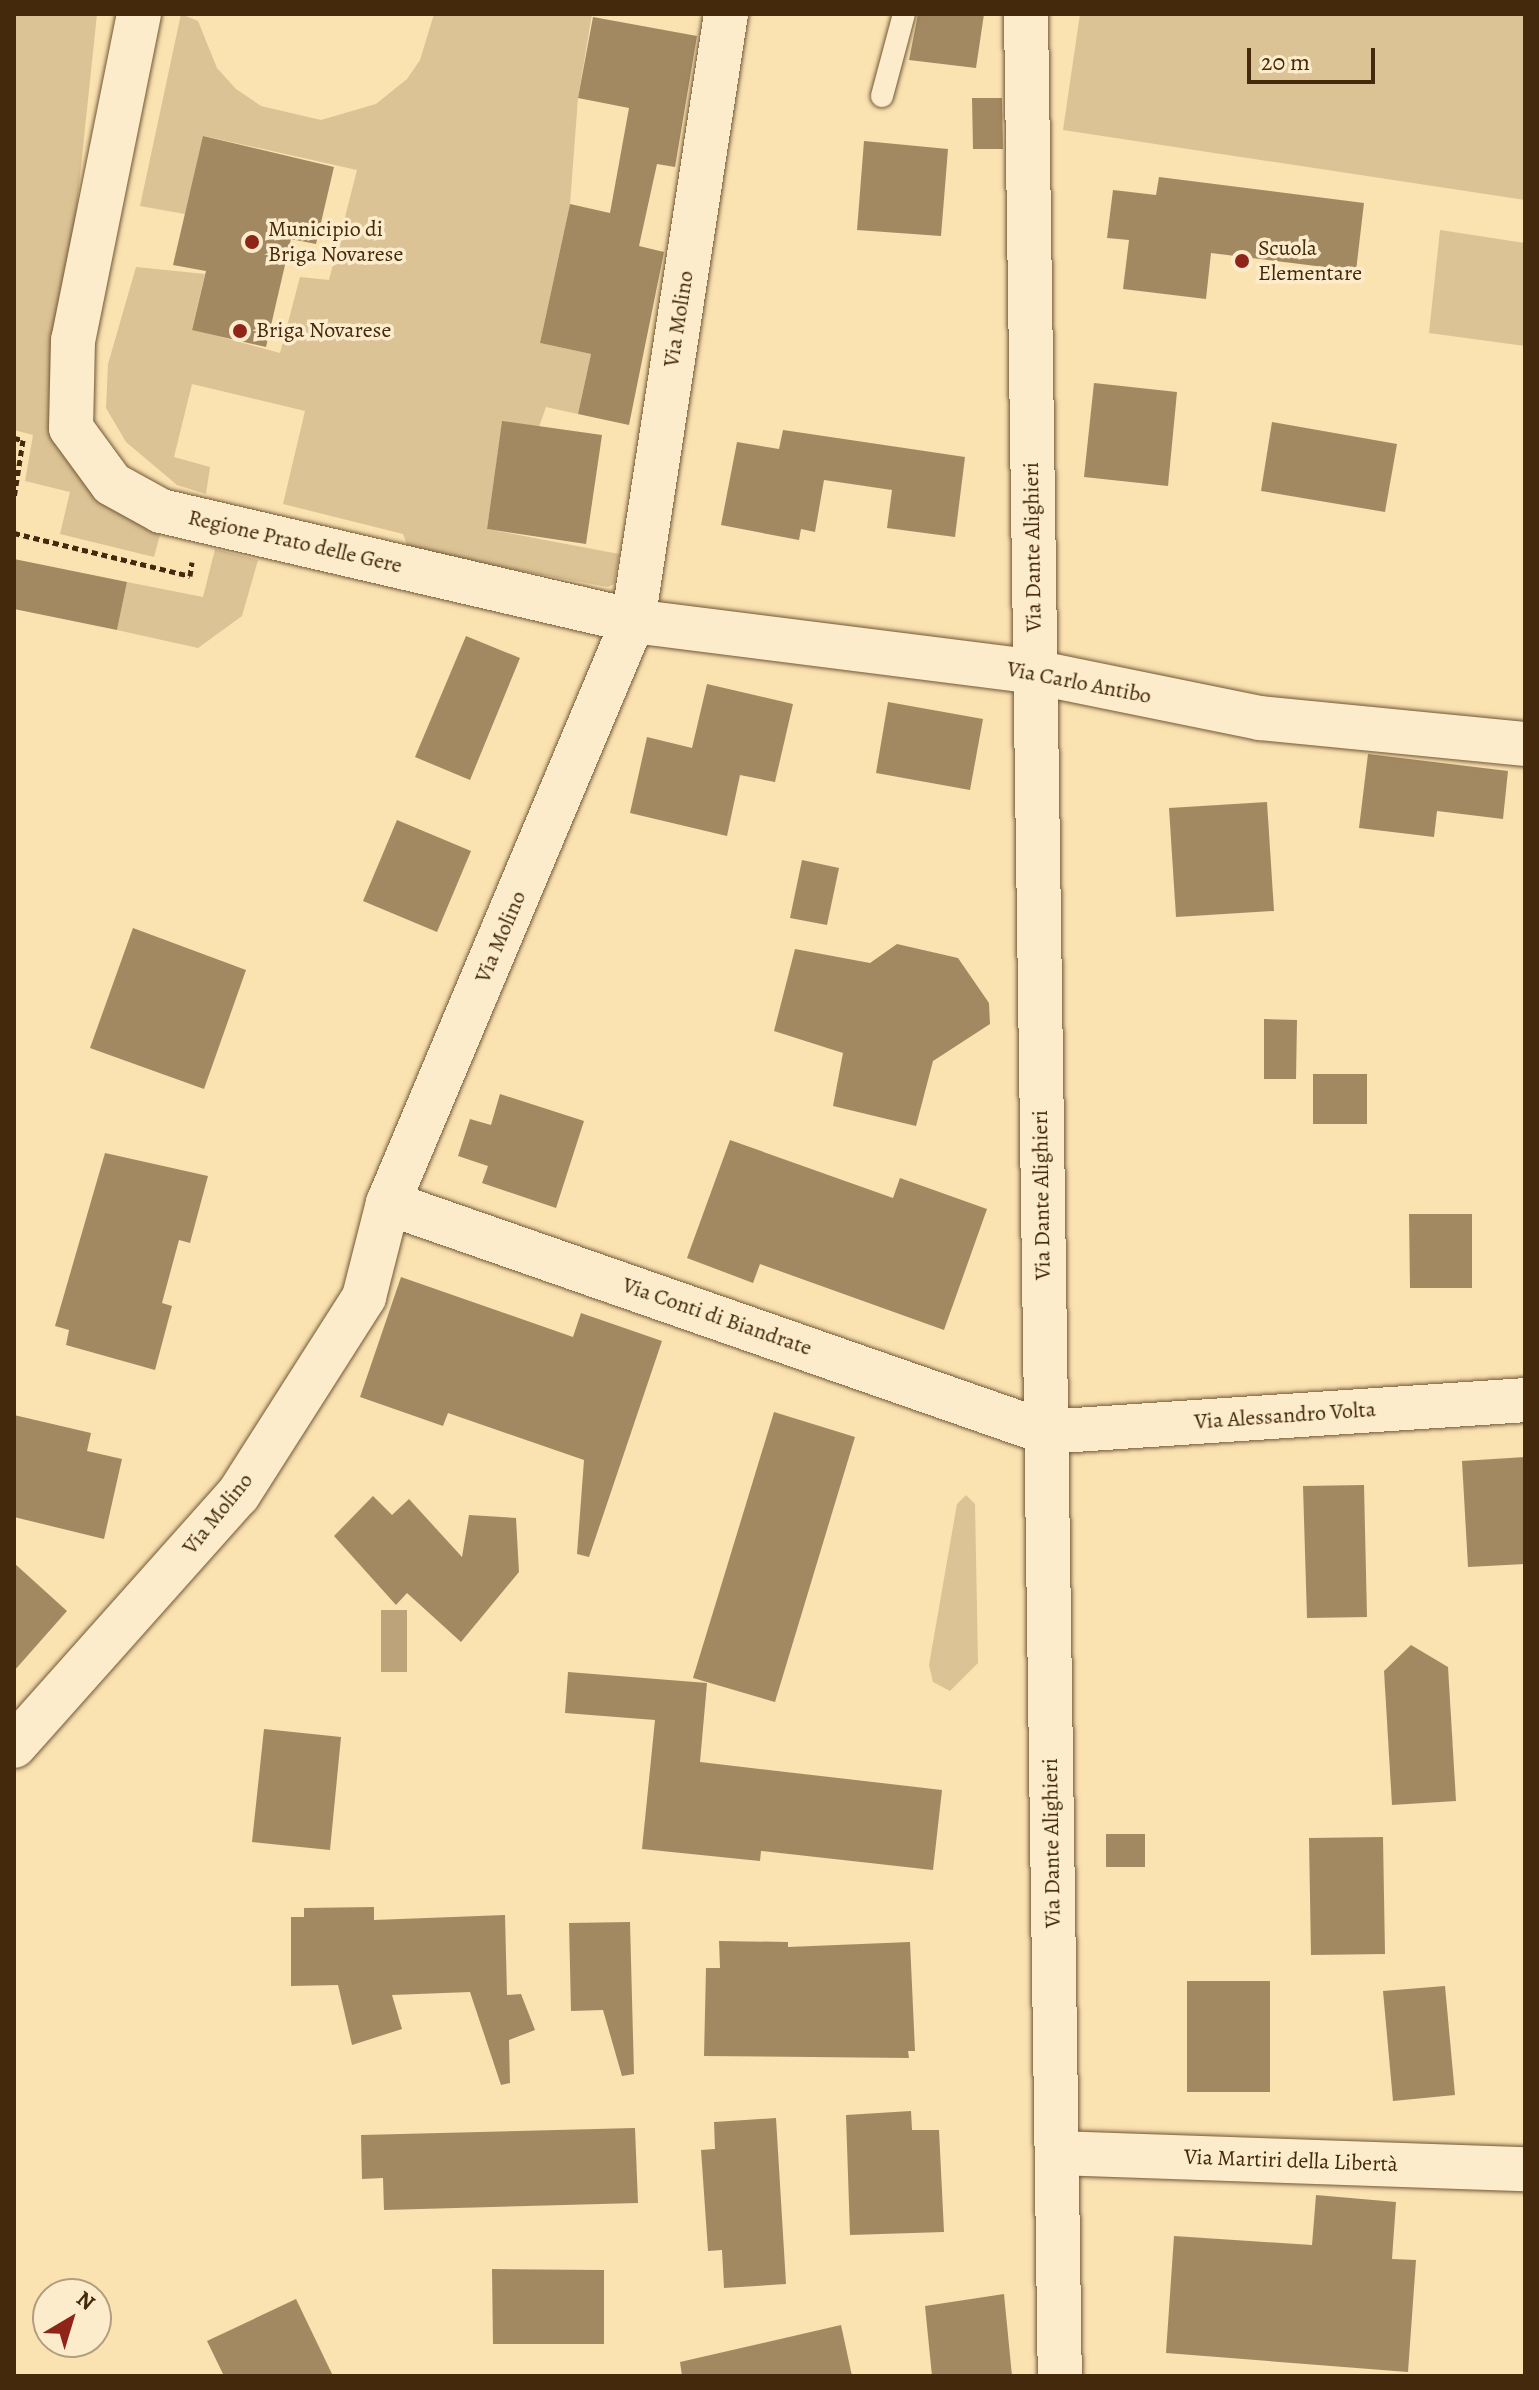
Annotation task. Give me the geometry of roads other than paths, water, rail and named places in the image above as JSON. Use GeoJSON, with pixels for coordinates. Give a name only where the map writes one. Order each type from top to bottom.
{"type":"FeatureCollection","features":[{"type":"Feature","properties":{"kind":"street","name":"Regione Prato delle Gere"},"geometry":{"type":"LineString","coordinates":[[139,14],[73,340],[71,428],[112,484],[161,511],[198,522],[633,621]]}},
{"type":"Feature","properties":{"kind":"street","name":"Via Molino"},"geometry":{"type":"LineString","coordinates":[[14,1746],[238,1495],[364,1297],[388,1203],[633,621],[726,14]]}},
{"type":"Feature","properties":{"kind":"street","name":"Via Dante Alighieri"},"geometry":{"type":"LineString","coordinates":[[1026,14],[1060,2376]]}},
{"type":"Feature","properties":{"kind":"street","name":"Via Carlo Antibo"},"geometry":{"type":"LineString","coordinates":[[633,621],[1034,672],[1260,718],[1525,744]]}},
{"type":"Feature","properties":{"kind":"street","name":"Via Conti di Biandrate"},"geometry":{"type":"LineString","coordinates":[[388,1203],[1045,1432]]}},
{"type":"Feature","properties":{"kind":"street","name":"Via Alessandro Volta"},"geometry":{"type":"LineString","coordinates":[[1045,1432],[1525,1400]]}},
{"type":"Feature","properties":{"kind":"street","name":"Via Martiri della Libertà"},"geometry":{"type":"LineString","coordinates":[[1057,2153],[1525,2169]]}},
{"type":"Feature","properties":{"kind":"lane"},"geometry":{"type":"LineString","coordinates":[[882,96],[904,14]]}},
{"type":"Feature","properties":{"kind":"place","name":"Municipio di Briga Novarese"},"geometry":{"type":"Point","coordinates":[252,242]}},
{"type":"Feature","properties":{"kind":"place","name":"Scuola Elementare"},"geometry":{"type":"Point","coordinates":[1242,261]}},
{"type":"Feature","properties":{"kind":"place","name":"Briga Novarese"},"geometry":{"type":"Point","coordinates":[240,331]}}]}
